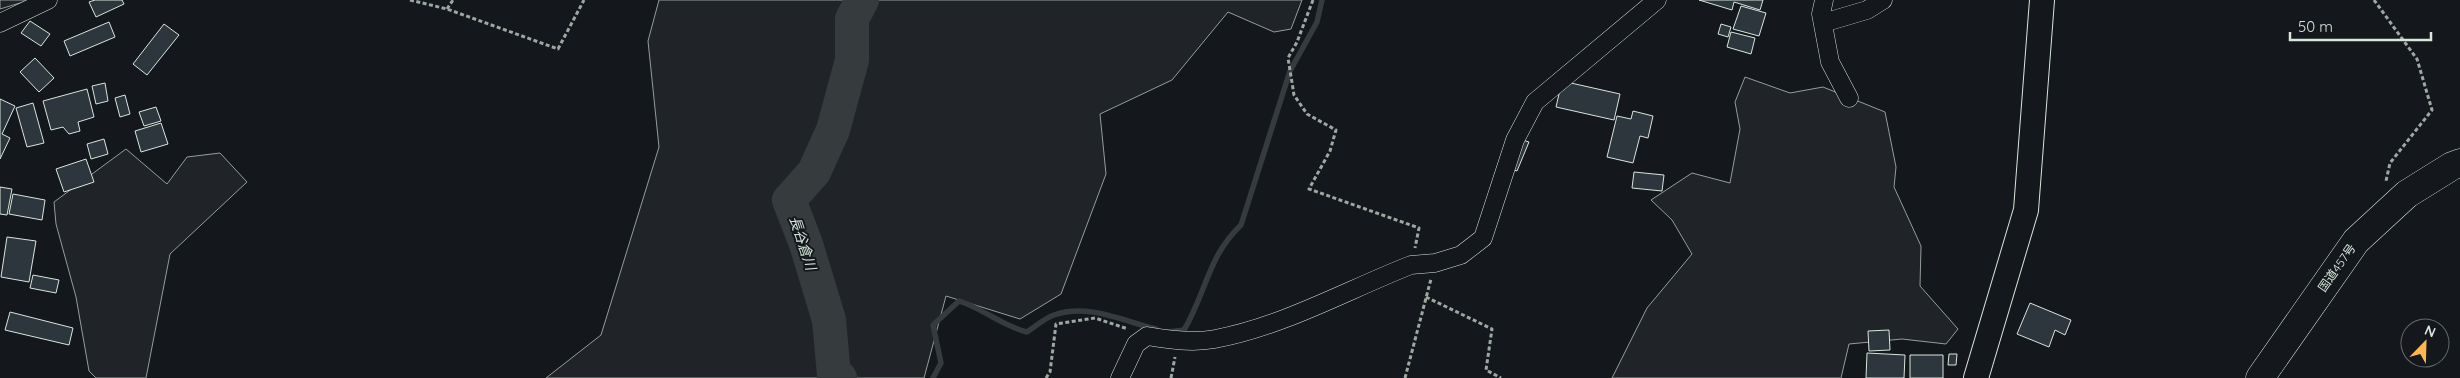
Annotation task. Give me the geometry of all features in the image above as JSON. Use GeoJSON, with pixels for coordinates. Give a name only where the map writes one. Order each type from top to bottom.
{"type":"FeatureCollection","features":[{"type":"Feature","properties":{"kind":"highway","name":"国道457号"},"geometry":{"type":"LineString","coordinates":[[2260,378],[2356,241],[2407,194],[2460,163]]}},
{"type":"Feature","properties":{"kind":"street"},"geometry":{"type":"LineString","coordinates":[[0,23],[48,0]]}},
{"type":"Feature","properties":{"kind":"street"},"geometry":{"type":"LineString","coordinates":[[1120,378],[1136,344],[1147,336],[1177,341],[1214,339],[1269,325],[1411,265],[1435,262],[1462,255],[1483,238],[1515,140],[1535,102],[1657,0]]}},
{"type":"Feature","properties":{"kind":"street"},"geometry":{"type":"LineString","coordinates":[[1824,0],[1821,14],[1830,62],[1850,98]]}},
{"type":"Feature","properties":{"kind":"street"},"geometry":{"type":"LineString","coordinates":[[1823,23],[1866,10],[1883,0]]}},
{"type":"Feature","properties":{"kind":"street"},"geometry":{"type":"LineString","coordinates":[[1976,378],[2026,210],[2042,0]]}},
{"type":"Feature","properties":{"kind":"path"},"geometry":{"type":"LineString","coordinates":[[410,0],[447,9],[558,49],[584,0]]}},
{"type":"Feature","properties":{"kind":"path"},"geometry":{"type":"LineString","coordinates":[[447,9],[453,0]]}},
{"type":"Feature","properties":{"kind":"path"},"geometry":{"type":"LineString","coordinates":[[1313,0],[1297,42],[1288,58],[1294,95],[1307,114],[1336,130],[1330,151],[1309,189],[1419,228],[1411,265]]}},
{"type":"Feature","properties":{"kind":"path"},"geometry":{"type":"LineString","coordinates":[[2374,0],[2417,59],[2432,110],[2390,162],[2385,188]]}},
{"type":"Feature","properties":{"kind":"path"},"geometry":{"type":"LineString","coordinates":[[1406,378],[1435,262]]}},
{"type":"Feature","properties":{"kind":"path"},"geometry":{"type":"LineString","coordinates":[[1426,297],[1492,329],[1486,370],[1501,378]]}},
{"type":"Feature","properties":{"kind":"path"},"geometry":{"type":"LineString","coordinates":[[1046,378],[1050,372],[1056,324],[1095,318],[1147,336]]}},
{"type":"Feature","properties":{"kind":"shaded area"},"geometry":{"type":"Polygon","coordinates":[[[0,0],[30,0],[0,9],[0,0]]]}},
{"type":"Feature","properties":{"kind":"shaded area"},"geometry":{"type":"Polygon","coordinates":[[[659,0],[1302,0],[1291,29],[1274,32],[1228,12],[1172,80],[1100,114],[1106,174],[1061,294],[1020,319],[946,296],[924,378],[546,378],[601,335],[659,147],[648,41],[659,0]]]}},
{"type":"Feature","properties":{"kind":"shaded area"},"geometry":{"type":"Polygon","coordinates":[[[1745,77],[1790,93],[1823,87],[1885,112],[1896,167],[1894,187],[1921,246],[1920,286],[1958,329],[1946,344],[1902,339],[1849,344],[1841,378],[1612,378],[1647,308],[1692,254],[1672,220],[1651,200],[1692,173],[1730,183],[1740,129],[1735,102],[1745,77]]]}},
{"type":"Feature","properties":{"kind":"shaded area"},"geometry":{"type":"Polygon","coordinates":[[[126,149],[167,184],[187,157],[220,153],[247,182],[170,254],[146,378],[96,378],[89,371],[76,297],[56,224],[54,202],[126,149]]]}},
{"type":"Feature","properties":{"kind":"building"},"geometry":{"type":"Polygon","coordinates":[[[95,0],[122,0],[124,4],[96,17],[89,2],[95,0]]]}},
{"type":"Feature","properties":{"kind":"building"},"geometry":{"type":"Polygon","coordinates":[[[1699,0],[1763,0],[1760,10],[1734,2],[1732,10],[1699,0]]]}},
{"type":"Feature","properties":{"kind":"building"},"geometry":{"type":"Polygon","coordinates":[[[1741,6],[1766,13],[1759,36],[1733,29],[1741,6]]]}},
{"type":"Feature","properties":{"kind":"building"},"geometry":{"type":"Polygon","coordinates":[[[30,21],[50,34],[41,46],[21,33],[30,21]]]}},
{"type":"Feature","properties":{"kind":"building"},"geometry":{"type":"Polygon","coordinates":[[[109,22],[115,37],[70,56],[64,41],[109,22]]]}},
{"type":"Feature","properties":{"kind":"building"},"geometry":{"type":"Polygon","coordinates":[[[164,24],[179,35],[147,75],[133,64],[164,24]]]}},
{"type":"Feature","properties":{"kind":"building"},"geometry":{"type":"Polygon","coordinates":[[[1721,24],[1731,27],[1728,37],[1718,34],[1721,24]]]}},
{"type":"Feature","properties":{"kind":"building"},"geometry":{"type":"Polygon","coordinates":[[[1731,32],[1755,38],[1751,54],[1727,47],[1731,32]]]}},
{"type":"Feature","properties":{"kind":"building"},"geometry":{"type":"Polygon","coordinates":[[[35,58],[54,78],[39,92],[20,72],[35,58]]]}},
{"type":"Feature","properties":{"kind":"building"},"geometry":{"type":"Polygon","coordinates":[[[1562,81],[1620,94],[1614,120],[1556,107],[1562,81]]]}},
{"type":"Feature","properties":{"kind":"building"},"geometry":{"type":"Polygon","coordinates":[[[105,83],[108,101],[96,104],[92,86],[105,83]]]}},
{"type":"Feature","properties":{"kind":"building"},"geometry":{"type":"Polygon","coordinates":[[[87,89],[94,117],[78,122],[80,131],[69,134],[63,127],[51,130],[43,101],[87,89]]]}},
{"type":"Feature","properties":{"kind":"building"},"geometry":{"type":"Polygon","coordinates":[[[125,95],[130,114],[120,117],[115,98],[125,95]]]}},
{"type":"Feature","properties":{"kind":"building"},"geometry":{"type":"Polygon","coordinates":[[[0,99],[15,106],[2,134],[10,138],[0,159],[0,99]]]}},
{"type":"Feature","properties":{"kind":"building"},"geometry":{"type":"Polygon","coordinates":[[[33,103],[44,143],[27,147],[16,108],[33,103]]]}},
{"type":"Feature","properties":{"kind":"building"},"geometry":{"type":"Polygon","coordinates":[[[156,107],[161,121],[144,126],[139,112],[156,107]]]}},
{"type":"Feature","properties":{"kind":"building"},"geometry":{"type":"Polygon","coordinates":[[[1633,111],[1653,116],[1648,138],[1640,136],[1633,163],[1607,157],[1617,116],[1631,119],[1633,111]]]}},
{"type":"Feature","properties":{"kind":"building"},"geometry":{"type":"Polygon","coordinates":[[[161,123],[168,144],[141,152],[135,131],[161,123]]]}},
{"type":"Feature","properties":{"kind":"building"},"geometry":{"type":"Polygon","coordinates":[[[104,139],[108,154],[91,159],[87,144],[104,139]]]}},
{"type":"Feature","properties":{"kind":"building"},"geometry":{"type":"Polygon","coordinates":[[[1523,140],[1529,142],[1517,171],[1511,169],[1523,140]]]}},
{"type":"Feature","properties":{"kind":"building"},"geometry":{"type":"Polygon","coordinates":[[[86,159],[94,182],[64,192],[56,169],[86,159]]]}},
{"type":"Feature","properties":{"kind":"building"},"geometry":{"type":"Polygon","coordinates":[[[1634,172],[1664,175],[1662,191],[1632,188],[1634,172]]]}},
{"type":"Feature","properties":{"kind":"building"},"geometry":{"type":"Polygon","coordinates":[[[0,187],[12,189],[7,215],[0,214],[0,187]]]}},
{"type":"Feature","properties":{"kind":"building"},"geometry":{"type":"Polygon","coordinates":[[[13,194],[45,200],[42,220],[9,214],[13,194]]]}},
{"type":"Feature","properties":{"kind":"building"},"geometry":{"type":"Polygon","coordinates":[[[7,237],[36,241],[29,282],[1,277],[7,237]]]}},
{"type":"Feature","properties":{"kind":"building"},"geometry":{"type":"Polygon","coordinates":[[[33,275],[59,280],[56,293],[30,288],[33,275]]]}},
{"type":"Feature","properties":{"kind":"building"},"geometry":{"type":"Polygon","coordinates":[[[2030,303],[2071,320],[2065,335],[2055,330],[2049,347],[2017,334],[2030,303]]]}},
{"type":"Feature","properties":{"kind":"building"},"geometry":{"type":"Polygon","coordinates":[[[10,312],[73,328],[69,345],[5,330],[10,312]]]}},
{"type":"Feature","properties":{"kind":"building"},"geometry":{"type":"Polygon","coordinates":[[[1889,330],[1890,350],[1869,351],[1868,331],[1889,330]]]}},
{"type":"Feature","properties":{"kind":"building"},"geometry":{"type":"Polygon","coordinates":[[[1867,353],[1905,355],[1904,378],[1866,378],[1867,353]]]}},
{"type":"Feature","properties":{"kind":"building"},"geometry":{"type":"Polygon","coordinates":[[[1949,354],[1957,354],[1956,365],[1948,365],[1949,354]]]}},
{"type":"Feature","properties":{"kind":"building"},"geometry":{"type":"Polygon","coordinates":[[[1910,355],[1943,355],[1943,378],[1910,378],[1910,355]]]}},
{"type":"Feature","properties":{"kind":"waterway","name":"長谷倉川"},"geometry":{"type":"LineString","coordinates":[[840,378],[834,375],[829,320],[806,244],[789,200],[814,172],[833,130],[852,60],[852,19],[862,0]]}},
{"type":"Feature","properties":{"kind":"waterway"},"geometry":{"type":"LineString","coordinates":[[1168,332],[1184,330],[1221,249],[1241,225],[1290,71],[1317,22],[1322,0]]}},
{"type":"Feature","properties":{"kind":"waterway"},"geometry":{"type":"LineString","coordinates":[[933,378],[941,363],[933,325],[959,301],[977,308],[1009,326],[1027,332],[1051,316],[1080,311],[1105,314],[1156,329]]}}]}
